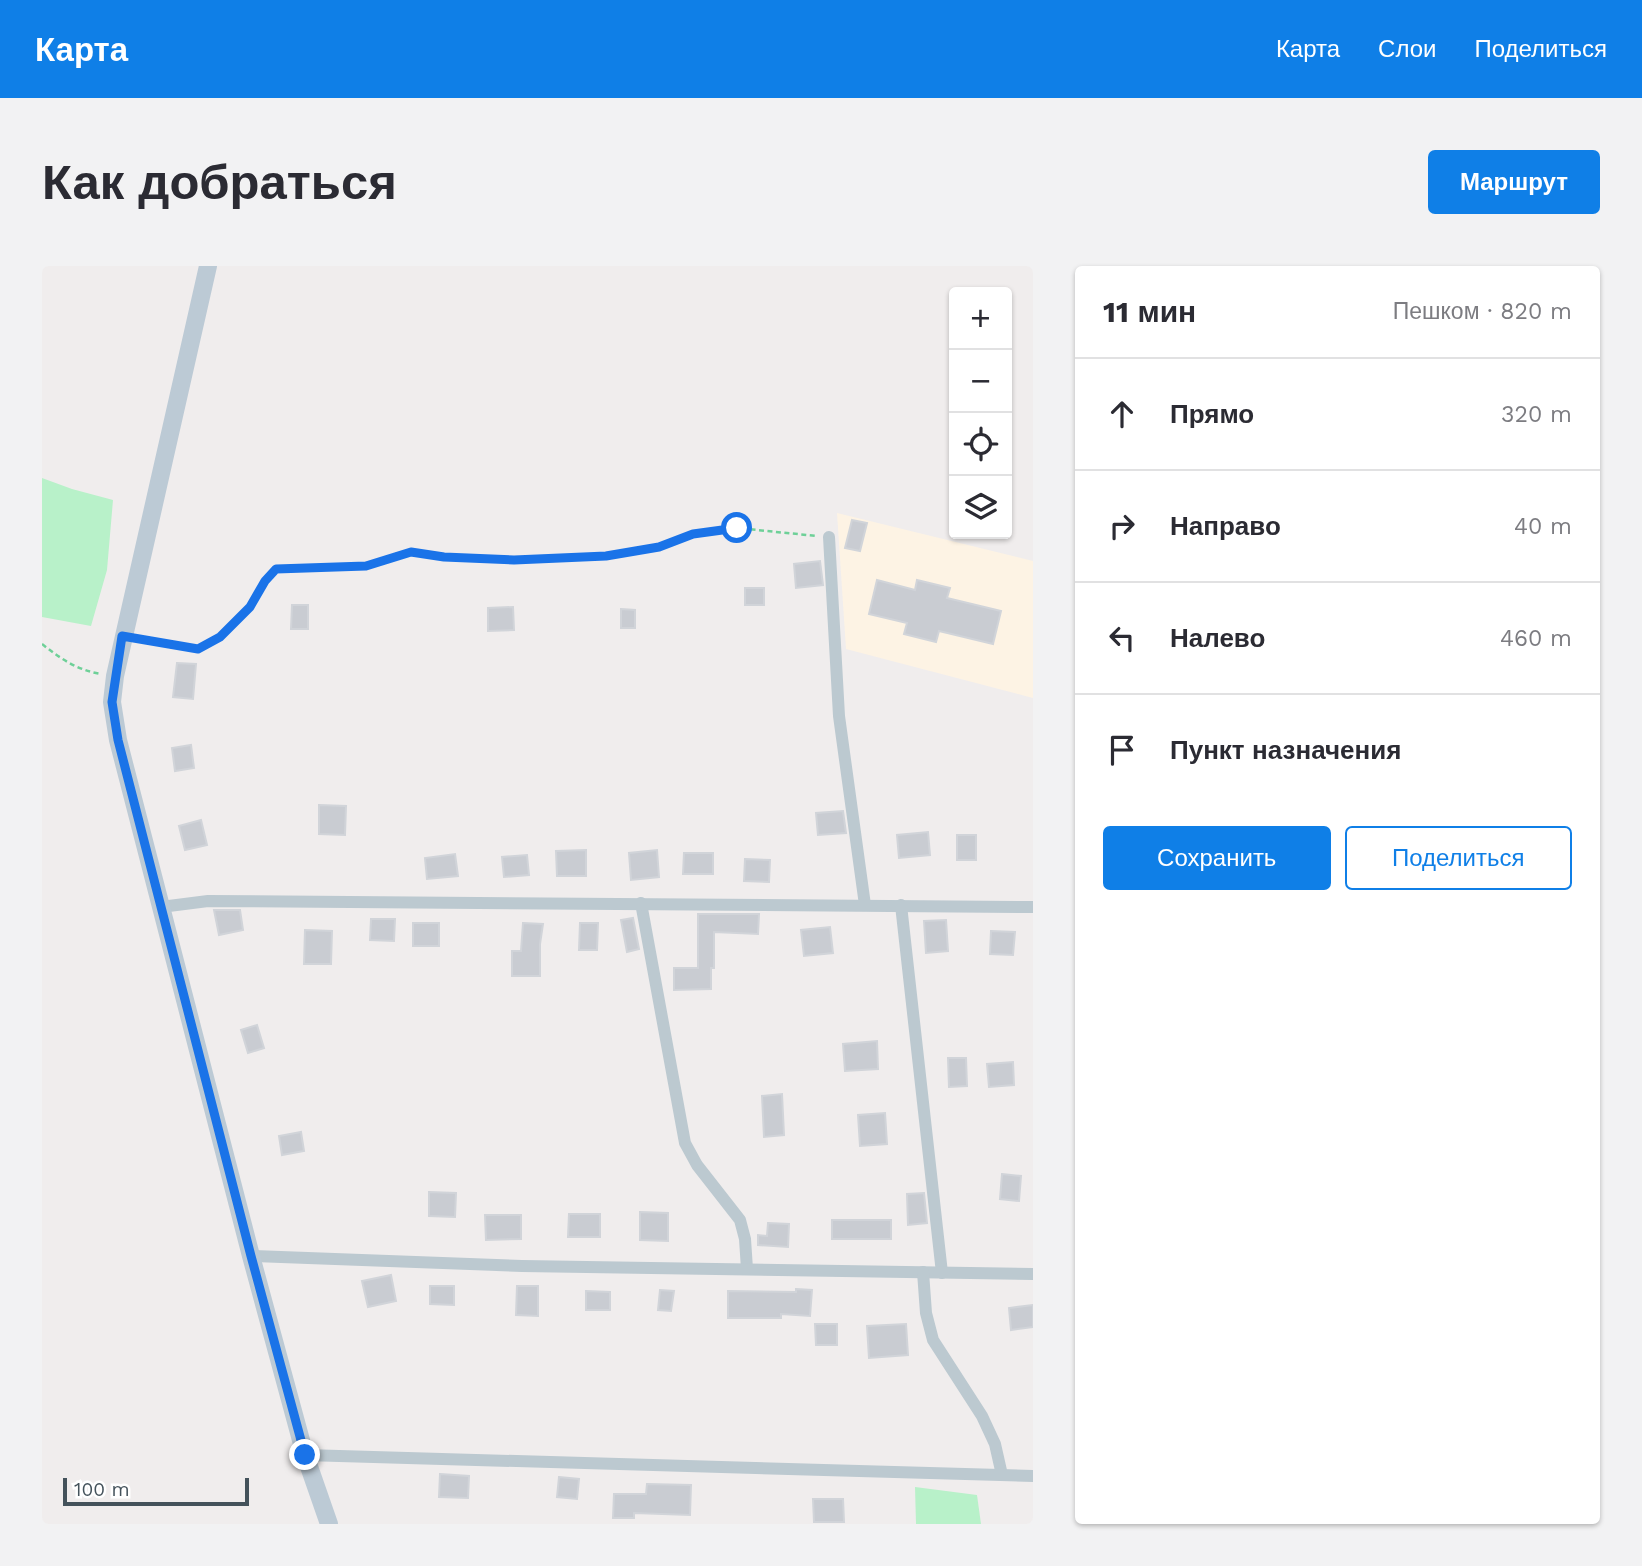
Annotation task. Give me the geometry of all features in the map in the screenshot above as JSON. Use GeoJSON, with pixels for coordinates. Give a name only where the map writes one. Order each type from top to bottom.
{"type":"FeatureCollection","features":[{"type":"Feature","properties":{"kind":"main road"},"geometry":{"type":"LineString","coordinates":[[208,266],[122,636],[112,702],[118,740],[251,1256],[305,1455],[329,1524]]}},
{"type":"Feature","properties":{"kind":"street"},"geometry":{"type":"LineString","coordinates":[[829,537],[839,716],[865,905]]}},
{"type":"Feature","properties":{"kind":"street"},"geometry":{"type":"LineString","coordinates":[[161,907],[208,901],[1033,907]]}},
{"type":"Feature","properties":{"kind":"street"},"geometry":{"type":"LineString","coordinates":[[641,903],[685,1143],[696,1165],[740,1220],[745,1239],[747,1269]]}},
{"type":"Feature","properties":{"kind":"street"},"geometry":{"type":"LineString","coordinates":[[901,905],[942,1273]]}},
{"type":"Feature","properties":{"kind":"street"},"geometry":{"type":"LineString","coordinates":[[251,1256],[522,1266],[1033,1275]]}},
{"type":"Feature","properties":{"kind":"street"},"geometry":{"type":"LineString","coordinates":[[923,1272],[926,1313],[933,1340],[982,1416],[995,1444],[1002,1475]]}},
{"type":"Feature","properties":{"kind":"street"},"geometry":{"type":"LineString","coordinates":[[305,1455],[1033,1476]]}},
{"type":"Feature","properties":{"kind":"path"},"geometry":{"type":"LineString","coordinates":[[122,636],[198,649],[220,637],[250,607],[265,581],[276,569],[366,566],[411,552],[444,557],[514,560],[606,556],[659,547],[693,534],[737,528],[829,537]]}},
{"type":"Feature","properties":{"kind":"path"},"geometry":{"type":"LineString","coordinates":[[42,645],[62,661],[86,671],[115,676]]}},
{"type":"Feature","properties":{"kind":"shaded area"},"geometry":{"type":"Polygon","coordinates":[[[837,513],[1033,561],[1033,698],[846,649],[837,513]]]}},
{"type":"Feature","properties":{"kind":"green space"},"geometry":{"type":"Polygon","coordinates":[[[42,478],[113,500],[107,570],[91,626],[42,617],[42,478]]]}},
{"type":"Feature","properties":{"kind":"green space"},"geometry":{"type":"Polygon","coordinates":[[[915,1487],[977,1495],[981,1524],[916,1524],[915,1487]]]}},
{"type":"Feature","properties":{"kind":"building"},"geometry":{"type":"Polygon","coordinates":[[[852,520],[867,523],[860,551],[845,548],[852,520]]]}},
{"type":"Feature","properties":{"kind":"building"},"geometry":{"type":"Polygon","coordinates":[[[820,561],[823,585],[796,588],[794,564],[820,561]]]}},
{"type":"Feature","properties":{"kind":"building"},"geometry":{"type":"Polygon","coordinates":[[[877,580],[915,590],[917,580],[950,588],[947,598],[1001,611],[993,644],[939,631],[936,642],[904,634],[907,623],[869,614],[877,580]]]}},
{"type":"Feature","properties":{"kind":"building"},"geometry":{"type":"Polygon","coordinates":[[[745,588],[764,588],[764,605],[745,605],[745,588]]]}},
{"type":"Feature","properties":{"kind":"building"},"geometry":{"type":"Polygon","coordinates":[[[292,605],[308,605],[308,629],[291,629],[292,605]]]}},
{"type":"Feature","properties":{"kind":"building"},"geometry":{"type":"Polygon","coordinates":[[[513,607],[514,630],[488,631],[488,608],[513,607]]]}},
{"type":"Feature","properties":{"kind":"building"},"geometry":{"type":"Polygon","coordinates":[[[621,609],[635,610],[635,628],[621,628],[621,609]]]}},
{"type":"Feature","properties":{"kind":"building"},"geometry":{"type":"Polygon","coordinates":[[[177,663],[196,664],[193,699],[173,697],[177,663]]]}},
{"type":"Feature","properties":{"kind":"building"},"geometry":{"type":"Polygon","coordinates":[[[191,745],[194,768],[175,771],[172,748],[191,745]]]}},
{"type":"Feature","properties":{"kind":"building"},"geometry":{"type":"Polygon","coordinates":[[[319,805],[346,806],[345,835],[319,834],[319,805]]]}},
{"type":"Feature","properties":{"kind":"building"},"geometry":{"type":"Polygon","coordinates":[[[843,811],[846,833],[818,835],[816,813],[843,811]]]}},
{"type":"Feature","properties":{"kind":"building"},"geometry":{"type":"Polygon","coordinates":[[[201,820],[207,845],[185,850],[179,826],[201,820]]]}},
{"type":"Feature","properties":{"kind":"building"},"geometry":{"type":"Polygon","coordinates":[[[928,832],[930,855],[899,858],[897,835],[928,832]]]}},
{"type":"Feature","properties":{"kind":"building"},"geometry":{"type":"Polygon","coordinates":[[[957,835],[976,835],[976,860],[957,860],[957,835]]]}},
{"type":"Feature","properties":{"kind":"building"},"geometry":{"type":"Polygon","coordinates":[[[586,850],[586,876],[557,876],[556,851],[586,850]]]}},
{"type":"Feature","properties":{"kind":"building"},"geometry":{"type":"Polygon","coordinates":[[[657,850],[659,877],[631,880],[629,853],[657,850]]]}},
{"type":"Feature","properties":{"kind":"building"},"geometry":{"type":"Polygon","coordinates":[[[684,853],[713,853],[713,874],[683,874],[684,853]]]}},
{"type":"Feature","properties":{"kind":"building"},"geometry":{"type":"Polygon","coordinates":[[[455,854],[458,876],[427,879],[425,858],[455,854]]]}},
{"type":"Feature","properties":{"kind":"building"},"geometry":{"type":"Polygon","coordinates":[[[527,855],[529,875],[504,877],[502,857],[527,855]]]}},
{"type":"Feature","properties":{"kind":"building"},"geometry":{"type":"Polygon","coordinates":[[[745,859],[770,860],[769,882],[744,881],[745,859]]]}},
{"type":"Feature","properties":{"kind":"building"},"geometry":{"type":"Polygon","coordinates":[[[214,910],[240,910],[243,930],[219,935],[214,910]]]}},
{"type":"Feature","properties":{"kind":"building"},"geometry":{"type":"Polygon","coordinates":[[[698,914],[759,914],[758,934],[714,932],[711,989],[674,990],[674,968],[698,968],[698,914]]]}},
{"type":"Feature","properties":{"kind":"building"},"geometry":{"type":"Polygon","coordinates":[[[633,918],[639,949],[627,952],[621,920],[633,918]]]}},
{"type":"Feature","properties":{"kind":"building"},"geometry":{"type":"Polygon","coordinates":[[[371,919],[395,919],[394,941],[370,940],[371,919]]]}},
{"type":"Feature","properties":{"kind":"building"},"geometry":{"type":"Polygon","coordinates":[[[946,920],[948,951],[926,953],[924,921],[946,920]]]}},
{"type":"Feature","properties":{"kind":"building"},"geometry":{"type":"Polygon","coordinates":[[[413,923],[439,923],[439,946],[413,946],[413,923]]]}},
{"type":"Feature","properties":{"kind":"building"},"geometry":{"type":"Polygon","coordinates":[[[523,923],[543,924],[540,976],[512,976],[512,951],[521,951],[523,923]]]}},
{"type":"Feature","properties":{"kind":"building"},"geometry":{"type":"Polygon","coordinates":[[[580,923],[598,923],[597,950],[579,950],[580,923]]]}},
{"type":"Feature","properties":{"kind":"building"},"geometry":{"type":"Polygon","coordinates":[[[830,927],[833,953],[804,956],[801,930],[830,927]]]}},
{"type":"Feature","properties":{"kind":"building"},"geometry":{"type":"Polygon","coordinates":[[[305,930],[332,931],[331,964],[304,964],[305,930]]]}},
{"type":"Feature","properties":{"kind":"building"},"geometry":{"type":"Polygon","coordinates":[[[991,931],[1015,932],[1013,955],[990,954],[991,931]]]}},
{"type":"Feature","properties":{"kind":"building"},"geometry":{"type":"Polygon","coordinates":[[[257,1025],[264,1048],[248,1053],[241,1030],[257,1025]]]}},
{"type":"Feature","properties":{"kind":"building"},"geometry":{"type":"Polygon","coordinates":[[[877,1041],[878,1069],[845,1071],[843,1044],[877,1041]]]}},
{"type":"Feature","properties":{"kind":"building"},"geometry":{"type":"Polygon","coordinates":[[[948,1058],[966,1058],[967,1086],[949,1087],[948,1058]]]}},
{"type":"Feature","properties":{"kind":"building"},"geometry":{"type":"Polygon","coordinates":[[[1013,1062],[1014,1085],[989,1087],[987,1064],[1013,1062]]]}},
{"type":"Feature","properties":{"kind":"building"},"geometry":{"type":"Polygon","coordinates":[[[782,1094],[784,1135],[764,1137],[762,1096],[782,1094]]]}},
{"type":"Feature","properties":{"kind":"building"},"geometry":{"type":"Polygon","coordinates":[[[885,1113],[887,1144],[860,1146],[858,1115],[885,1113]]]}},
{"type":"Feature","properties":{"kind":"building"},"geometry":{"type":"Polygon","coordinates":[[[301,1132],[304,1151],[282,1155],[279,1136],[301,1132]]]}},
{"type":"Feature","properties":{"kind":"building"},"geometry":{"type":"Polygon","coordinates":[[[1002,1174],[1021,1176],[1019,1201],[1000,1199],[1002,1174]]]}},
{"type":"Feature","properties":{"kind":"building"},"geometry":{"type":"Polygon","coordinates":[[[429,1192],[456,1193],[455,1217],[429,1216],[429,1192]]]}},
{"type":"Feature","properties":{"kind":"building"},"geometry":{"type":"Polygon","coordinates":[[[924,1193],[927,1223],[908,1225],[907,1194],[924,1193]]]}},
{"type":"Feature","properties":{"kind":"building"},"geometry":{"type":"Polygon","coordinates":[[[640,1212],[668,1213],[668,1241],[640,1240],[640,1212]]]}},
{"type":"Feature","properties":{"kind":"building"},"geometry":{"type":"Polygon","coordinates":[[[569,1214],[600,1214],[600,1237],[568,1237],[569,1214]]]}},
{"type":"Feature","properties":{"kind":"building"},"geometry":{"type":"Polygon","coordinates":[[[485,1215],[521,1215],[521,1239],[486,1240],[485,1215]]]}},
{"type":"Feature","properties":{"kind":"building"},"geometry":{"type":"Polygon","coordinates":[[[832,1220],[891,1220],[891,1239],[832,1239],[832,1220]]]}},
{"type":"Feature","properties":{"kind":"building"},"geometry":{"type":"Polygon","coordinates":[[[768,1223],[789,1224],[788,1247],[758,1245],[758,1235],[767,1236],[768,1223]]]}},
{"type":"Feature","properties":{"kind":"building"},"geometry":{"type":"Polygon","coordinates":[[[391,1275],[396,1301],[368,1307],[362,1281],[391,1275]]]}},
{"type":"Feature","properties":{"kind":"building"},"geometry":{"type":"Polygon","coordinates":[[[430,1286],[454,1286],[454,1305],[430,1304],[430,1286]]]}},
{"type":"Feature","properties":{"kind":"building"},"geometry":{"type":"Polygon","coordinates":[[[517,1286],[538,1286],[538,1316],[516,1315],[517,1286]]]}},
{"type":"Feature","properties":{"kind":"building"},"geometry":{"type":"Polygon","coordinates":[[[796,1289],[812,1290],[810,1316],[781,1314],[781,1318],[728,1318],[728,1291],[796,1292],[796,1289]]]}},
{"type":"Feature","properties":{"kind":"building"},"geometry":{"type":"Polygon","coordinates":[[[660,1290],[674,1291],[671,1311],[658,1310],[660,1290]]]}},
{"type":"Feature","properties":{"kind":"building"},"geometry":{"type":"Polygon","coordinates":[[[586,1291],[610,1292],[610,1310],[586,1310],[586,1291]]]}},
{"type":"Feature","properties":{"kind":"building"},"geometry":{"type":"Polygon","coordinates":[[[1033,1305],[1033,1327],[1011,1330],[1009,1308],[1033,1305]]]}},
{"type":"Feature","properties":{"kind":"building"},"geometry":{"type":"Polygon","coordinates":[[[815,1324],[837,1324],[837,1345],[816,1345],[815,1324]]]}},
{"type":"Feature","properties":{"kind":"building"},"geometry":{"type":"Polygon","coordinates":[[[906,1324],[908,1355],[869,1358],[867,1326],[906,1324]]]}},
{"type":"Feature","properties":{"kind":"building"},"geometry":{"type":"Polygon","coordinates":[[[440,1474],[469,1476],[468,1498],[439,1497],[440,1474]]]}},
{"type":"Feature","properties":{"kind":"building"},"geometry":{"type":"Polygon","coordinates":[[[559,1477],[579,1479],[577,1499],[557,1497],[559,1477]]]}},
{"type":"Feature","properties":{"kind":"building"},"geometry":{"type":"Polygon","coordinates":[[[647,1484],[691,1485],[690,1515],[634,1513],[634,1518],[613,1518],[614,1494],[646,1494],[647,1484]]]}},
{"type":"Feature","properties":{"kind":"building"},"geometry":{"type":"Polygon","coordinates":[[[813,1499],[843,1499],[844,1522],[814,1522],[813,1499]]]}},
{"type":"Feature","properties":{"kind":"route"},"geometry":{"type":"LineString","coordinates":[[305,1455],[118,740],[112,702],[122,636],[198,649],[220,637],[250,607],[265,581],[276,569],[366,566],[411,552],[444,557],[514,560],[606,556],[659,547],[693,534],[737,528]]}}]}
